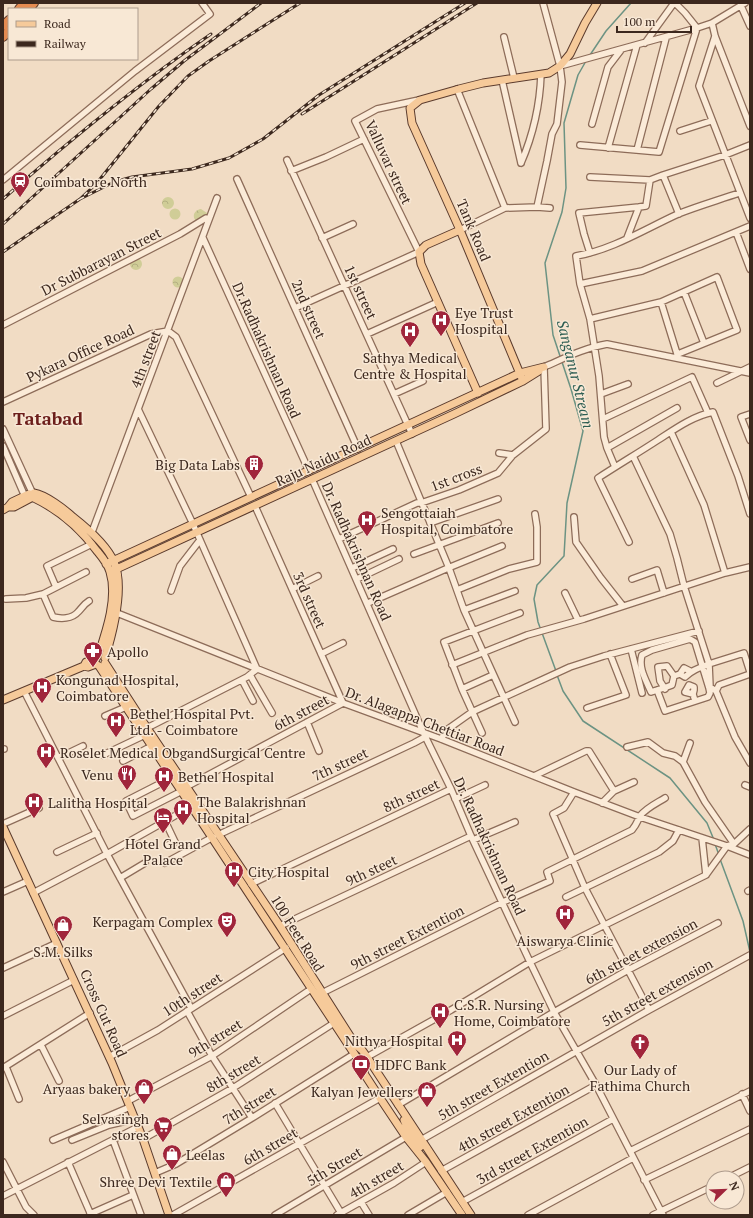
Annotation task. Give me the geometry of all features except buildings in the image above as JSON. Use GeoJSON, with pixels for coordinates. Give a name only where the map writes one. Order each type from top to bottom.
{"type":"FeatureCollection","features":[{"type":"Feature","properties":{"kind":"main road"},"geometry":{"type":"LineString","coordinates":[[420,100],[483,83],[549,73],[560,66],[570,54],[585,23],[597,3]]}},
{"type":"Feature","properties":{"kind":"main road","name":"Tank Road"},"geometry":{"type":"LineString","coordinates":[[420,100],[410,108],[412,123],[460,230],[523,381]]}},
{"type":"Feature","properties":{"kind":"main road"},"geometry":{"type":"LineString","coordinates":[[460,230],[426,245],[419,252],[421,264],[478,393]]}},
{"type":"Feature","properties":{"kind":"main road","name":"Raju Naidu Road"},"geometry":{"type":"LineString","coordinates":[[106,564],[408,426],[520,373],[544,367]]}},
{"type":"Feature","properties":{"kind":"main road","name":"Raju Naidu Road"},"geometry":{"type":"LineString","coordinates":[[113,570],[198,536],[255,506],[523,381],[544,367]]}},
{"type":"Feature","properties":{"kind":"main road"},"geometry":{"type":"LineString","coordinates":[[30,496],[62,514],[88,538],[106,564],[113,570],[118,580],[117,613],[100,661]]}},
{"type":"Feature","properties":{"kind":"main road"},"geometry":{"type":"LineString","coordinates":[[6,509],[14,507],[30,496],[42,496],[65,510],[92,532],[114,560],[110,614],[100,661]]}},
{"type":"Feature","properties":{"kind":"main road"},"geometry":{"type":"LineString","coordinates":[[3,700],[84,666],[86,662],[100,661]]}},
{"type":"Feature","properties":{"kind":"main road","name":"100 Feet Road"},"geometry":{"type":"LineString","coordinates":[[100,661],[126,707],[146,731],[152,746],[280,926],[354,1044],[362,1050],[365,1075],[380,1098],[408,1134],[462,1215]]}},
{"type":"Feature","properties":{"kind":"main road","name":"100 Feet Road"},"geometry":{"type":"LineString","coordinates":[[100,661],[183,789]]}},
{"type":"Feature","properties":{"kind":"main road","name":"Cross Cut Road"},"geometry":{"type":"LineString","coordinates":[[3,826],[109,1057],[143,1139],[169,1215]]}},
{"type":"Feature","properties":{"kind":"main road","name":"100 Feet Road"},"geometry":{"type":"LineString","coordinates":[[216,836],[354,1054],[364,1060],[398,1105],[471,1215]]}},
{"type":"Feature","properties":{"kind":"main road"},"geometry":{"type":"LineString","coordinates":[[364,1060],[367,1072],[408,1134],[466,1215]]}},
{"type":"Feature","properties":{"kind":"main road"},"geometry":{"type":"LineString","coordinates":[[364,1060],[405,1123],[408,1134]]}},
{"type":"Feature","properties":{"kind":"street"},"geometry":{"type":"LineString","coordinates":[[3,180],[136,71],[210,14],[202,3]]}},
{"type":"Feature","properties":{"kind":"street"},"geometry":{"type":"LineString","coordinates":[[537,207],[552,134],[557,124],[562,82],[560,66],[543,3]]}},
{"type":"Feature","properties":{"kind":"street"},"geometry":{"type":"LineString","coordinates":[[645,43],[674,3],[697,28]]}},
{"type":"Feature","properties":{"kind":"street"},"geometry":{"type":"LineString","coordinates":[[560,66],[666,38],[712,23],[743,4],[750,26]]}},
{"type":"Feature","properties":{"kind":"street"},"geometry":{"type":"LineString","coordinates":[[712,23],[715,36],[750,126]]}},
{"type":"Feature","properties":{"kind":"street"},"geometry":{"type":"LineString","coordinates":[[580,146],[659,152],[697,28]]}},
{"type":"Feature","properties":{"kind":"street"},"geometry":{"type":"LineString","coordinates":[[715,36],[699,86],[711,121],[750,218]]}},
{"type":"Feature","properties":{"kind":"street"},"geometry":{"type":"LineString","coordinates":[[504,37],[514,78]]}},
{"type":"Feature","properties":{"kind":"street"},"geometry":{"type":"LineString","coordinates":[[637,150],[666,38]]}},
{"type":"Feature","properties":{"kind":"street"},"geometry":{"type":"LineString","coordinates":[[608,148],[638,45]]}},
{"type":"Feature","properties":{"kind":"street"},"geometry":{"type":"LineString","coordinates":[[592,124],[608,67],[621,50]]}},
{"type":"Feature","properties":{"kind":"street"},"geometry":{"type":"LineString","coordinates":[[502,80],[521,163],[526,152],[534,123],[540,94],[541,74]]}},
{"type":"Feature","properties":{"kind":"street"},"geometry":{"type":"LineString","coordinates":[[457,89],[506,208]]}},
{"type":"Feature","properties":{"kind":"street","name":"Valluvar street"},"geometry":{"type":"LineString","coordinates":[[419,252],[355,121],[377,109],[420,100]]}},
{"type":"Feature","properties":{"kind":"street"},"geometry":{"type":"LineString","coordinates":[[680,131],[711,121]]}},
{"type":"Feature","properties":{"kind":"street"},"geometry":{"type":"LineString","coordinates":[[291,170],[326,157],[364,139]]}},
{"type":"Feature","properties":{"kind":"street"},"geometry":{"type":"LineString","coordinates":[[590,177],[650,180],[663,174],[725,155],[750,145]]}},
{"type":"Feature","properties":{"kind":"street","name":"1st street"},"geometry":{"type":"LineString","coordinates":[[287,160],[412,434]]}},
{"type":"Feature","properties":{"kind":"street"},"geometry":{"type":"LineString","coordinates":[[663,174],[679,214]]}},
{"type":"Feature","properties":{"kind":"street","name":"2nd street"},"geometry":{"type":"LineString","coordinates":[[236,179],[358,449]]}},
{"type":"Feature","properties":{"kind":"street"},"geometry":{"type":"LineString","coordinates":[[590,253],[579,213],[646,206],[650,180]]}},
{"type":"Feature","properties":{"kind":"street"},"geometry":{"type":"LineString","coordinates":[[615,467],[604,437],[604,419],[590,319],[580,284],[576,256],[590,253],[679,214],[739,193]]}},
{"type":"Feature","properties":{"kind":"street","name":"4th street"},"geometry":{"type":"LineString","coordinates":[[198,536],[138,409],[217,198]]}},
{"type":"Feature","properties":{"kind":"street"},"geometry":{"type":"LineString","coordinates":[[627,238],[639,207]]}},
{"type":"Feature","properties":{"kind":"street"},"geometry":{"type":"LineString","coordinates":[[460,230],[506,208],[550,208]]}},
{"type":"Feature","properties":{"kind":"street","name":"Dr Subbarayan Street"},"geometry":{"type":"LineString","coordinates":[[3,325],[177,235],[206,218],[209,219]]}},
{"type":"Feature","properties":{"kind":"street"},"geometry":{"type":"LineString","coordinates":[[322,238],[353,224]]}},
{"type":"Feature","properties":{"kind":"street"},"geometry":{"type":"LineString","coordinates":[[580,284],[642,271],[750,226]]}},
{"type":"Feature","properties":{"kind":"street"},"geometry":{"type":"LineString","coordinates":[[736,232],[750,268]]}},
{"type":"Feature","properties":{"kind":"street","name":"Dr.Radhakrishnan Road"},"geometry":{"type":"LineString","coordinates":[[203,238],[309,471]]}},
{"type":"Feature","properties":{"kind":"street"},"geometry":{"type":"LineString","coordinates":[[295,308],[419,252]]}},
{"type":"Feature","properties":{"kind":"street"},"geometry":{"type":"LineString","coordinates":[[590,319],[661,302],[717,277],[737,330],[704,343],[678,356]]}},
{"type":"Feature","properties":{"kind":"street"},"geometry":{"type":"LineString","coordinates":[[684,292],[704,343]]}},
{"type":"Feature","properties":{"kind":"street"},"geometry":{"type":"LineString","coordinates":[[367,334],[438,302]]}},
{"type":"Feature","properties":{"kind":"street"},"geometry":{"type":"LineString","coordinates":[[661,302],[678,356]]}},
{"type":"Feature","properties":{"kind":"street"},"geometry":{"type":"LineString","coordinates":[[168,331],[176,337],[251,497]]}},
{"type":"Feature","properties":{"kind":"street","name":"Pykara Office Road"},"geometry":{"type":"LineString","coordinates":[[3,402],[151,334],[168,331]]}},
{"type":"Feature","properties":{"kind":"street"},"geometry":{"type":"LineString","coordinates":[[499,453],[513,455],[546,429],[544,367],[580,350],[607,344],[678,356],[750,373]]}},
{"type":"Feature","properties":{"kind":"street"},"geometry":{"type":"LineString","coordinates":[[718,383],[750,367]]}},
{"type":"Feature","properties":{"kind":"street"},"geometry":{"type":"LineString","coordinates":[[604,419],[692,377],[708,413]]}},
{"type":"Feature","properties":{"kind":"street"},"geometry":{"type":"LineString","coordinates":[[394,394],[423,381]]}},
{"type":"Feature","properties":{"kind":"street"},"geometry":{"type":"LineString","coordinates":[[601,394],[628,384]]}},
{"type":"Feature","properties":{"kind":"street"},"geometry":{"type":"LineString","coordinates":[[607,448],[677,408]]}},
{"type":"Feature","properties":{"kind":"street"},"geometry":{"type":"LineString","coordinates":[[92,532],[138,409]]}},
{"type":"Feature","properties":{"kind":"street"},"geometry":{"type":"LineString","coordinates":[[629,542],[598,478],[696,417],[708,413],[713,412],[738,476],[750,514]]}},
{"type":"Feature","properties":{"kind":"street"},"geometry":{"type":"LineString","coordinates":[[750,414],[742,418],[750,440]]}},
{"type":"Feature","properties":{"kind":"street"},"geometry":{"type":"LineString","coordinates":[[3,429],[30,496]]}},
{"type":"Feature","properties":{"kind":"street"},"geometry":{"type":"LineString","coordinates":[[671,432],[704,505],[725,573]]}},
{"type":"Feature","properties":{"kind":"street"},"geometry":{"type":"LineString","coordinates":[[3,436],[18,465]]}},
{"type":"Feature","properties":{"kind":"street"},"geometry":{"type":"LineString","coordinates":[[396,441],[439,544],[464,610],[515,722]]}},
{"type":"Feature","properties":{"kind":"street"},"geometry":{"type":"LineString","coordinates":[[3,446],[30,496]]}},
{"type":"Feature","properties":{"kind":"street","name":"1st cross"},"geometry":{"type":"LineString","coordinates":[[339,539],[404,508],[459,490],[498,473],[513,455]]}},
{"type":"Feature","properties":{"kind":"street"},"geometry":{"type":"LineString","coordinates":[[633,456],[670,534],[684,586],[709,664],[710,688],[716,692],[735,737],[750,763]]}},
{"type":"Feature","properties":{"kind":"street","name":"Dr. Radhakrishnan Road"},"geometry":{"type":"LineString","coordinates":[[312,479],[368,603],[424,734],[451,789],[472,838],[530,962],[554,1012],[596,1085],[662,1213]]}},
{"type":"Feature","properties":{"kind":"street"},"geometry":{"type":"LineString","coordinates":[[430,523],[498,499]]}},
{"type":"Feature","properties":{"kind":"street","name":"3rd street"},"geometry":{"type":"LineString","coordinates":[[255,506],[343,703]]}},
{"type":"Feature","properties":{"kind":"street"},"geometry":{"type":"LineString","coordinates":[[457,590],[509,569],[537,562],[537,527],[535,514]]}},
{"type":"Feature","properties":{"kind":"street"},"geometry":{"type":"LineString","coordinates":[[574,517],[576,542],[623,606]]}},
{"type":"Feature","properties":{"kind":"street"},"geometry":{"type":"LineString","coordinates":[[414,554],[498,523]]}},
{"type":"Feature","properties":{"kind":"street"},"geometry":{"type":"LineString","coordinates":[[171,591],[180,566],[198,536]]}},
{"type":"Feature","properties":{"kind":"street"},"geometry":{"type":"LineString","coordinates":[[103,755],[242,680],[257,669],[198,536]]}},
{"type":"Feature","properties":{"kind":"street"},"geometry":{"type":"LineString","coordinates":[[56,587],[47,566],[92,544]]}},
{"type":"Feature","properties":{"kind":"street"},"geometry":{"type":"LineString","coordinates":[[368,603],[502,546]]}},
{"type":"Feature","properties":{"kind":"street"},"geometry":{"type":"LineString","coordinates":[[352,568],[393,549]]}},
{"type":"Feature","properties":{"kind":"street"},"geometry":{"type":"LineString","coordinates":[[357,579],[399,559]]}},
{"type":"Feature","properties":{"kind":"street"},"geometry":{"type":"LineString","coordinates":[[452,665],[533,634],[725,573],[750,567]]}},
{"type":"Feature","properties":{"kind":"street"},"geometry":{"type":"LineString","coordinates":[[632,579],[657,570],[664,593]]}},
{"type":"Feature","properties":{"kind":"street"},"geometry":{"type":"LineString","coordinates":[[6,599],[26,598],[43,594],[86,572]]}},
{"type":"Feature","properties":{"kind":"street"},"geometry":{"type":"LineString","coordinates":[[292,589],[318,576]]}},
{"type":"Feature","properties":{"kind":"street"},"geometry":{"type":"LineString","coordinates":[[464,610],[515,591]]}},
{"type":"Feature","properties":{"kind":"street"},"geometry":{"type":"LineString","coordinates":[[565,593],[578,620]]}},
{"type":"Feature","properties":{"kind":"street"},"geometry":{"type":"LineString","coordinates":[[43,594],[53,617],[61,619],[76,614],[84,604],[89,601]]}},
{"type":"Feature","properties":{"kind":"street","name":"Dr. Alagappa Chettiar Road"},"geometry":{"type":"LineString","coordinates":[[117,613],[343,703],[441,739],[602,803],[750,855]]}},
{"type":"Feature","properties":{"kind":"street"},"geometry":{"type":"LineString","coordinates":[[482,733],[462,689],[444,642],[520,613]]}},
{"type":"Feature","properties":{"kind":"street"},"geometry":{"type":"LineString","coordinates":[[441,739],[448,729],[472,712],[570,667],[610,654],[699,631]]}},
{"type":"Feature","properties":{"kind":"street"},"geometry":{"type":"LineString","coordinates":[[657,690],[665,711],[708,697],[710,693],[695,642],[690,639],[652,650],[642,655],[642,671],[652,692],[661,688],[665,689],[672,685],[674,676],[667,666],[658,667],[660,681],[665,689]]}},
{"type":"Feature","properties":{"kind":"street"},"geometry":{"type":"LineString","coordinates":[[321,654],[343,644]]}},
{"type":"Feature","properties":{"kind":"street"},"geometry":{"type":"LineString","coordinates":[[631,649],[642,693]]}},
{"type":"Feature","properties":{"kind":"street"},"geometry":{"type":"LineString","coordinates":[[674,676],[680,674],[685,677],[690,671],[702,666],[747,652],[750,673],[719,685],[716,692]]}},
{"type":"Feature","properties":{"kind":"street"},"geometry":{"type":"LineString","coordinates":[[588,708],[626,695],[610,654]]}},
{"type":"Feature","properties":{"kind":"street"},"geometry":{"type":"LineString","coordinates":[[250,675],[272,713]]}},
{"type":"Feature","properties":{"kind":"street"},"geometry":{"type":"LineString","coordinates":[[462,689],[493,675]]}},
{"type":"Feature","properties":{"kind":"street"},"geometry":{"type":"LineString","coordinates":[[242,680],[253,701]]}},
{"type":"Feature","properties":{"kind":"street"},"geometry":{"type":"LineString","coordinates":[[24,690],[212,1056],[252,1118]]}},
{"type":"Feature","properties":{"kind":"street"},"geometry":{"type":"LineString","coordinates":[[693,694],[696,701]]}},
{"type":"Feature","properties":{"kind":"street","name":"6th street"},"geometry":{"type":"LineString","coordinates":[[173,777],[126,801],[133,816],[343,703]]}},
{"type":"Feature","properties":{"kind":"street"},"geometry":{"type":"LineString","coordinates":[[105,716],[126,707]]}},
{"type":"Feature","properties":{"kind":"street"},"geometry":{"type":"LineString","coordinates":[[307,722],[319,751]]}},
{"type":"Feature","properties":{"kind":"street","name":"7th street"},"geometry":{"type":"LineString","coordinates":[[165,863],[216,836],[414,743],[425,737],[424,734]]}},
{"type":"Feature","properties":{"kind":"street"},"geometry":{"type":"LineString","coordinates":[[627,747],[648,742],[663,753],[675,756],[683,762],[705,802],[734,844]]}},
{"type":"Feature","properties":{"kind":"street"},"geometry":{"type":"LineString","coordinates":[[683,762],[690,743]]}},
{"type":"Feature","properties":{"kind":"street"},"geometry":{"type":"LineString","coordinates":[[58,758],[83,746]]}},
{"type":"Feature","properties":{"kind":"street"},"geometry":{"type":"LineString","coordinates":[[123,761],[152,746]]}},
{"type":"Feature","properties":{"kind":"street"},"geometry":{"type":"LineString","coordinates":[[534,776],[586,751],[589,751],[614,792]]}},
{"type":"Feature","properties":{"kind":"street"},"geometry":{"type":"LineString","coordinates":[[602,803],[614,792],[634,782]]}},
{"type":"Feature","properties":{"kind":"street"},"geometry":{"type":"LineString","coordinates":[[455,799],[485,785]]}},
{"type":"Feature","properties":{"kind":"street","name":"8th street"},"geometry":{"type":"LineString","coordinates":[[251,884],[451,789]]}},
{"type":"Feature","properties":{"kind":"street"},"geometry":{"type":"LineString","coordinates":[[574,792],[564,808],[553,814],[585,888],[649,1010]]}},
{"type":"Feature","properties":{"kind":"street"},"geometry":{"type":"LineString","coordinates":[[574,860],[632,830],[645,811],[665,798]]}},
{"type":"Feature","properties":{"kind":"street"},"geometry":{"type":"LineString","coordinates":[[33,893],[107,854],[194,804]]}},
{"type":"Feature","properties":{"kind":"street"},"geometry":{"type":"LineString","coordinates":[[3,826],[40,808]]}},
{"type":"Feature","properties":{"kind":"street"},"geometry":{"type":"LineString","coordinates":[[165,821],[176,842],[168,845]]}},
{"type":"Feature","properties":{"kind":"street","name":"9th steet"},"geometry":{"type":"LineString","coordinates":[[280,926],[472,838],[515,822]]}},
{"type":"Feature","properties":{"kind":"street"},"geometry":{"type":"LineString","coordinates":[[364,1060],[530,962],[706,874],[726,847],[734,844],[750,829]]}},
{"type":"Feature","properties":{"kind":"street"},"geometry":{"type":"LineString","coordinates":[[566,897],[659,852],[673,841],[679,830]]}},
{"type":"Feature","properties":{"kind":"street"},"geometry":{"type":"LineString","coordinates":[[57,852],[97,834]]}},
{"type":"Feature","properties":{"kind":"street"},"geometry":{"type":"LineString","coordinates":[[703,838],[706,874]]}},
{"type":"Feature","properties":{"kind":"street","name":"9th street Extention"},"geometry":{"type":"LineString","coordinates":[[322,993],[503,902],[550,881],[547,872],[574,860]]}},
{"type":"Feature","properties":{"kind":"street"},"geometry":{"type":"LineString","coordinates":[[120,878],[145,863]]}},
{"type":"Feature","properties":{"kind":"street"},"geometry":{"type":"LineString","coordinates":[[3,892],[28,881]]}},
{"type":"Feature","properties":{"kind":"street","name":"6th street extension"},"geometry":{"type":"LineString","coordinates":[[398,1105],[554,1012],[628,970],[718,923]]}},
{"type":"Feature","properties":{"kind":"street"},"geometry":{"type":"LineString","coordinates":[[3,968],[57,943]]}},
{"type":"Feature","properties":{"kind":"street","name":"10th street"},"geometry":{"type":"LineString","coordinates":[[109,1057],[158,1030],[286,948]]}},
{"type":"Feature","properties":{"kind":"street","name":"5th street extension"},"geometry":{"type":"LineString","coordinates":[[577,1051],[747,956]]}},
{"type":"Feature","properties":{"kind":"street"},"geometry":{"type":"LineString","coordinates":[[3,1016],[74,980]]}},
{"type":"Feature","properties":{"kind":"street","name":"9th street"},"geometry":{"type":"LineString","coordinates":[[53,1140],[129,1104],[212,1056],[312,989]]}},
{"type":"Feature","properties":{"kind":"street"},"geometry":{"type":"LineString","coordinates":[[19,1099],[5,1067],[90,1013]]}},
{"type":"Feature","properties":{"kind":"street","name":"8th street"},"geometry":{"type":"LineString","coordinates":[[143,1139],[233,1088],[334,1023]]}},
{"type":"Feature","properties":{"kind":"street"},"geometry":{"type":"LineString","coordinates":[[41,1044],[59,1082]]}},
{"type":"Feature","properties":{"kind":"street","name":"5th street Extention"},"geometry":{"type":"LineString","coordinates":[[421,1140],[577,1051]]}},
{"type":"Feature","properties":{"kind":"street","name":"7th street"},"geometry":{"type":"LineString","coordinates":[[155,1173],[176,1164],[354,1054]]}},
{"type":"Feature","properties":{"kind":"street","name":"4th street Extention"},"geometry":{"type":"LineString","coordinates":[[441,1171],[596,1085]]}},
{"type":"Feature","properties":{"kind":"street"},"geometry":{"type":"LineString","coordinates":[[630,1151],[750,1091]]}},
{"type":"Feature","properties":{"kind":"street"},"geometry":{"type":"LineString","coordinates":[[742,1094],[750,1111]]}},
{"type":"Feature","properties":{"kind":"street","name":"6th street"},"geometry":{"type":"LineString","coordinates":[[173,1215],[380,1098]]}},
{"type":"Feature","properties":{"kind":"street"},"geometry":{"type":"LineString","coordinates":[[275,1103],[339,1214]]}},
{"type":"Feature","properties":{"kind":"street"},"geometry":{"type":"LineString","coordinates":[[72,1140],[109,1125],[135,1119]]}},
{"type":"Feature","properties":{"kind":"street","name":"3rd street Extention"},"geometry":{"type":"LineString","coordinates":[[462,1202],[613,1119]]}},
{"type":"Feature","properties":{"kind":"street"},"geometry":{"type":"LineString","coordinates":[[3,1196],[138,1127]]}},
{"type":"Feature","properties":{"kind":"street"},"geometry":{"type":"LineString","coordinates":[[644,1180],[750,1129]]}},
{"type":"Feature","properties":{"kind":"street","name":"5th Street"},"geometry":{"type":"LineString","coordinates":[[275,1215],[408,1134]]}},
{"type":"Feature","properties":{"kind":"street"},"geometry":{"type":"LineString","coordinates":[[113,1140],[141,1215]]}},
{"type":"Feature","properties":{"kind":"street"},"geometry":{"type":"LineString","coordinates":[[528,1215],[633,1158]]}},
{"type":"Feature","properties":{"kind":"street"},"geometry":{"type":"LineString","coordinates":[[3,1162],[26,1207],[34,1215]]}},
{"type":"Feature","properties":{"kind":"street"},"geometry":{"type":"LineString","coordinates":[[68,1162],[90,1215],[133,1195]]}},
{"type":"Feature","properties":{"kind":"street","name":"4th street"},"geometry":{"type":"LineString","coordinates":[[339,1214],[362,1202],[426,1162]]}},
{"type":"Feature","properties":{"kind":"street"},"geometry":{"type":"LineString","coordinates":[[653,1215],[662,1213],[705,1190]]}},
{"type":"Feature","properties":{"kind":"street"},"geometry":{"type":"LineString","coordinates":[[408,1215],[447,1192]]}},
{"type":"Feature","properties":{"kind":"street"},"geometry":{"type":"LineString","coordinates":[[362,1202],[369,1215]]}},
{"type":"Feature","properties":{"kind":"green space"},"geometry":{"type":"Polygon","coordinates":[[[166,197],[170,197],[174,203],[170,209],[166,209],[162,205],[162,201],[166,197]]]}},
{"type":"Feature","properties":{"kind":"green space"},"geometry":{"type":"Polygon","coordinates":[[[175,208],[179,210],[181,214],[179,218],[175,220],[171,218],[169,214],[171,210],[175,208]]]}},
{"type":"Feature","properties":{"kind":"green space"},"geometry":{"type":"Polygon","coordinates":[[[201,209],[207,213],[208,217],[197,222],[194,218],[194,214],[201,209]]]}},
{"type":"Feature","properties":{"kind":"green space"},"geometry":{"type":"Polygon","coordinates":[[[134,258],[138,258],[142,264],[138,270],[134,270],[130,266],[130,262],[134,258]]]}},
{"type":"Feature","properties":{"kind":"green space"},"geometry":{"type":"Polygon","coordinates":[[[178,276],[182,278],[184,282],[182,286],[178,288],[174,286],[172,282],[174,278],[178,276]]]}},
{"type":"Feature","properties":{"kind":"waterway"},"geometry":{"type":"LineString","coordinates":[[590,55],[606,31],[631,3]]}},
{"type":"Feature","properties":{"kind":"waterway","name":"Sanganur Stream"},"geometry":{"type":"LineString","coordinates":[[556,671],[538,622],[534,599],[537,585],[564,556],[567,503],[583,431],[553,335],[545,263],[562,212],[566,188],[564,123],[578,75],[586,61]]}},
{"type":"Feature","properties":{"kind":"waterway","name":"Sanganur Stream"},"geometry":{"type":"LineString","coordinates":[[557,675],[563,691],[583,721],[670,778],[707,823],[714,840]]}},
{"type":"Feature","properties":{"kind":"waterway","name":"Sanganur Stream"},"geometry":{"type":"LineString","coordinates":[[715,844],[719,855]]}},
{"type":"Feature","properties":{"kind":"waterway","name":"Sanganur Stream"},"geometry":{"type":"LineString","coordinates":[[720,859],[743,921],[750,952]]}},
{"type":"Feature","properties":{"kind":"railway"},"geometry":{"type":"LineString","coordinates":[[3,224],[151,89],[184,61],[261,3]]}},
{"type":"Feature","properties":{"kind":"railway"},"geometry":{"type":"LineString","coordinates":[[3,252],[80,199],[96,184],[159,106],[188,76],[300,3]]}},
{"type":"Feature","properties":{"kind":"railway"},"geometry":{"type":"LineString","coordinates":[[80,199],[114,182],[132,177],[192,169],[229,158],[263,139],[319,95],[465,3]]}},
{"type":"Feature","properties":{"kind":"railway"},"geometry":{"type":"LineString","coordinates":[[302,114],[477,3]]}},
{"type":"Feature","properties":{"kind":"railway"},"geometry":{"type":"LineString","coordinates":[[3,199],[104,114],[211,34]]}},
{"type":"Feature","properties":{"kind":"place","name":"Coimbatore North"},"geometry":{"type":"Point","coordinates":[20,198]}},
{"type":"Feature","properties":{"kind":"place","name":"Eye Trust Hospital"},"geometry":{"type":"Point","coordinates":[441,337]}},
{"type":"Feature","properties":{"kind":"place","name":"Sathya Medical Centre & Hospital"},"geometry":{"type":"Point","coordinates":[410,348]}},
{"type":"Feature","properties":{"kind":"place","name":"Big Data Labs"},"geometry":{"type":"Point","coordinates":[254,481]}},
{"type":"Feature","properties":{"kind":"place","name":"Sengottaiah Hospital, Coimbatore"},"geometry":{"type":"Point","coordinates":[367,537]}},
{"type":"Feature","properties":{"kind":"place","name":"Apollo"},"geometry":{"type":"Point","coordinates":[93,668]}},
{"type":"Feature","properties":{"kind":"place","name":"Kongunad Hospital, Coimbatore"},"geometry":{"type":"Point","coordinates":[42,704]}},
{"type":"Feature","properties":{"kind":"place","name":"Bethel Hospital Pvt. Ltd. - Coimbatore"},"geometry":{"type":"Point","coordinates":[116,738]}},
{"type":"Feature","properties":{"kind":"place","name":"Roselet Medical ObgandSurgical Centre"},"geometry":{"type":"Point","coordinates":[46,769]}},
{"type":"Feature","properties":{"kind":"place","name":"Venu"},"geometry":{"type":"Point","coordinates":[127,791]}},
{"type":"Feature","properties":{"kind":"place","name":"Bethel Hospital"},"geometry":{"type":"Point","coordinates":[164,793]}},
{"type":"Feature","properties":{"kind":"place","name":"Lalitha Hospital"},"geometry":{"type":"Point","coordinates":[34,819]}},
{"type":"Feature","properties":{"kind":"place","name":"The Balakrishnan Hospital"},"geometry":{"type":"Point","coordinates":[183,826]}},
{"type":"Feature","properties":{"kind":"place","name":"Hotel Grand Palace"},"geometry":{"type":"Point","coordinates":[163,834]}},
{"type":"Feature","properties":{"kind":"place","name":"City Hospital"},"geometry":{"type":"Point","coordinates":[234,888]}},
{"type":"Feature","properties":{"kind":"place","name":"Aiswarya Clinic"},"geometry":{"type":"Point","coordinates":[565,931]}},
{"type":"Feature","properties":{"kind":"place","name":"Kerpagam Complex"},"geometry":{"type":"Point","coordinates":[227,938]}},
{"type":"Feature","properties":{"kind":"place","name":"S.M. Silks"},"geometry":{"type":"Point","coordinates":[63,942]}},
{"type":"Feature","properties":{"kind":"place","name":"C.S.R. Nursing Home, Coimbatore"},"geometry":{"type":"Point","coordinates":[440,1029]}},
{"type":"Feature","properties":{"kind":"place","name":"Nithya Hospital"},"geometry":{"type":"Point","coordinates":[457,1057]}},
{"type":"Feature","properties":{"kind":"place","name":"Our Lady of Fathima Church"},"geometry":{"type":"Point","coordinates":[640,1060]}},
{"type":"Feature","properties":{"kind":"place","name":"HDFC Bank"},"geometry":{"type":"Point","coordinates":[361,1081]}},
{"type":"Feature","properties":{"kind":"place","name":"Aryaas bakery"},"geometry":{"type":"Point","coordinates":[144,1105]}},
{"type":"Feature","properties":{"kind":"place","name":"Kalyan Jewellers"},"geometry":{"type":"Point","coordinates":[427,1108]}},
{"type":"Feature","properties":{"kind":"place","name":"Selvasingh stores"},"geometry":{"type":"Point","coordinates":[163,1143]}},
{"type":"Feature","properties":{"kind":"place","name":"Leelas"},"geometry":{"type":"Point","coordinates":[172,1171]}},
{"type":"Feature","properties":{"kind":"place","name":"Shree Devi Textile"},"geometry":{"type":"Point","coordinates":[226,1198]}},
{"type":"Feature","properties":{"kind":"district","name":"Tatabad"},"geometry":{"type":"Point","coordinates":[48,418]}}]}
